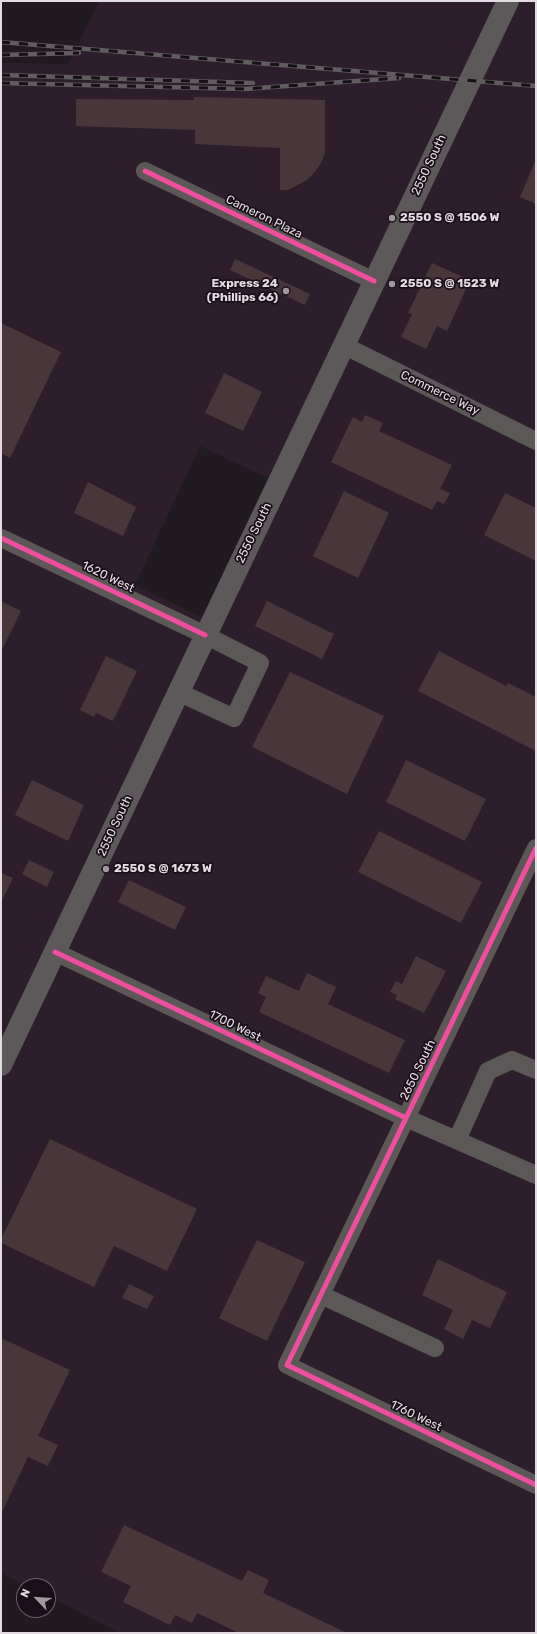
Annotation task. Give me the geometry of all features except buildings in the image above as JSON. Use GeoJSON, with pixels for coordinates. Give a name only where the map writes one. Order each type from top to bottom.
{"type":"FeatureCollection","features":[{"type":"Feature","properties":{"kind":"main road","name":"2550 South"},"geometry":{"type":"LineString","coordinates":[[1,1065],[508,1]]}},
{"type":"Feature","properties":{"kind":"street","name":"Cameron Plaza"},"geometry":{"type":"LineString","coordinates":[[145,171],[374,281]]}},
{"type":"Feature","properties":{"kind":"street","name":"Commerce Way"},"geometry":{"type":"LineString","coordinates":[[343,345],[536,441]]}},
{"type":"Feature","properties":{"kind":"street","name":"1620 West"},"geometry":{"type":"LineString","coordinates":[[1,538],[206,635],[260,663],[234,718],[178,692]]}},
{"type":"Feature","properties":{"kind":"street","name":"2650 South"},"geometry":{"type":"LineString","coordinates":[[287,1365],[536,848]]}},
{"type":"Feature","properties":{"kind":"street","name":"1700 West"},"geometry":{"type":"LineString","coordinates":[[55,952],[406,1118],[536,1174]]}},
{"type":"Feature","properties":{"kind":"street"},"geometry":{"type":"LineString","coordinates":[[457,1140],[488,1071],[512,1060],[536,1070]]}},
{"type":"Feature","properties":{"kind":"street"},"geometry":{"type":"LineString","coordinates":[[320,1295],[435,1348]]}},
{"type":"Feature","properties":{"kind":"street","name":"1760 West"},"geometry":{"type":"LineString","coordinates":[[287,1365],[536,1485]]}},
{"type":"Feature","properties":{"kind":"shaded area"},"geometry":{"type":"Polygon","coordinates":[[[99,1],[536,1],[536,1633],[120,1633],[56,1600],[56,1578],[16,1578],[16,1580],[1,1573],[1,63],[69,64],[99,1]],[[200,446],[135,585],[205,619],[270,479],[200,446]]]}},
{"type":"Feature","properties":{"kind":"railway"},"geometry":{"type":"LineString","coordinates":[[1,42],[536,86]]}},
{"type":"Feature","properties":{"kind":"railway"},"geometry":{"type":"LineString","coordinates":[[1,55],[79,53]]}},
{"type":"Feature","properties":{"kind":"railway"},"geometry":{"type":"LineString","coordinates":[[1,75],[253,83]]}},
{"type":"Feature","properties":{"kind":"railway"},"geometry":{"type":"LineString","coordinates":[[1,83],[245,89],[399,78]]}},
{"type":"Feature","properties":{"kind":"cycle path"},"geometry":{"type":"LineString","coordinates":[[145,171],[374,281]]}},
{"type":"Feature","properties":{"kind":"cycle path"},"geometry":{"type":"LineString","coordinates":[[1,538],[205,635]]}},
{"type":"Feature","properties":{"kind":"cycle path"},"geometry":{"type":"LineString","coordinates":[[536,848],[287,1365],[536,1485]]}},
{"type":"Feature","properties":{"kind":"cycle path"},"geometry":{"type":"LineString","coordinates":[[55,952],[406,1118]]}},
{"type":"Feature","properties":{"kind":"place","name":"2550 S @ 1506 W"},"geometry":{"type":"Point","coordinates":[392,218]}},
{"type":"Feature","properties":{"kind":"place","name":"2550 S @ 1523 W"},"geometry":{"type":"Point","coordinates":[392,284]}},
{"type":"Feature","properties":{"kind":"place","name":"Express 24 (Phillips 66)"},"geometry":{"type":"Point","coordinates":[286,291]}},
{"type":"Feature","properties":{"kind":"place","name":"2550 S @ 1673 W"},"geometry":{"type":"Point","coordinates":[106,869]}}]}
